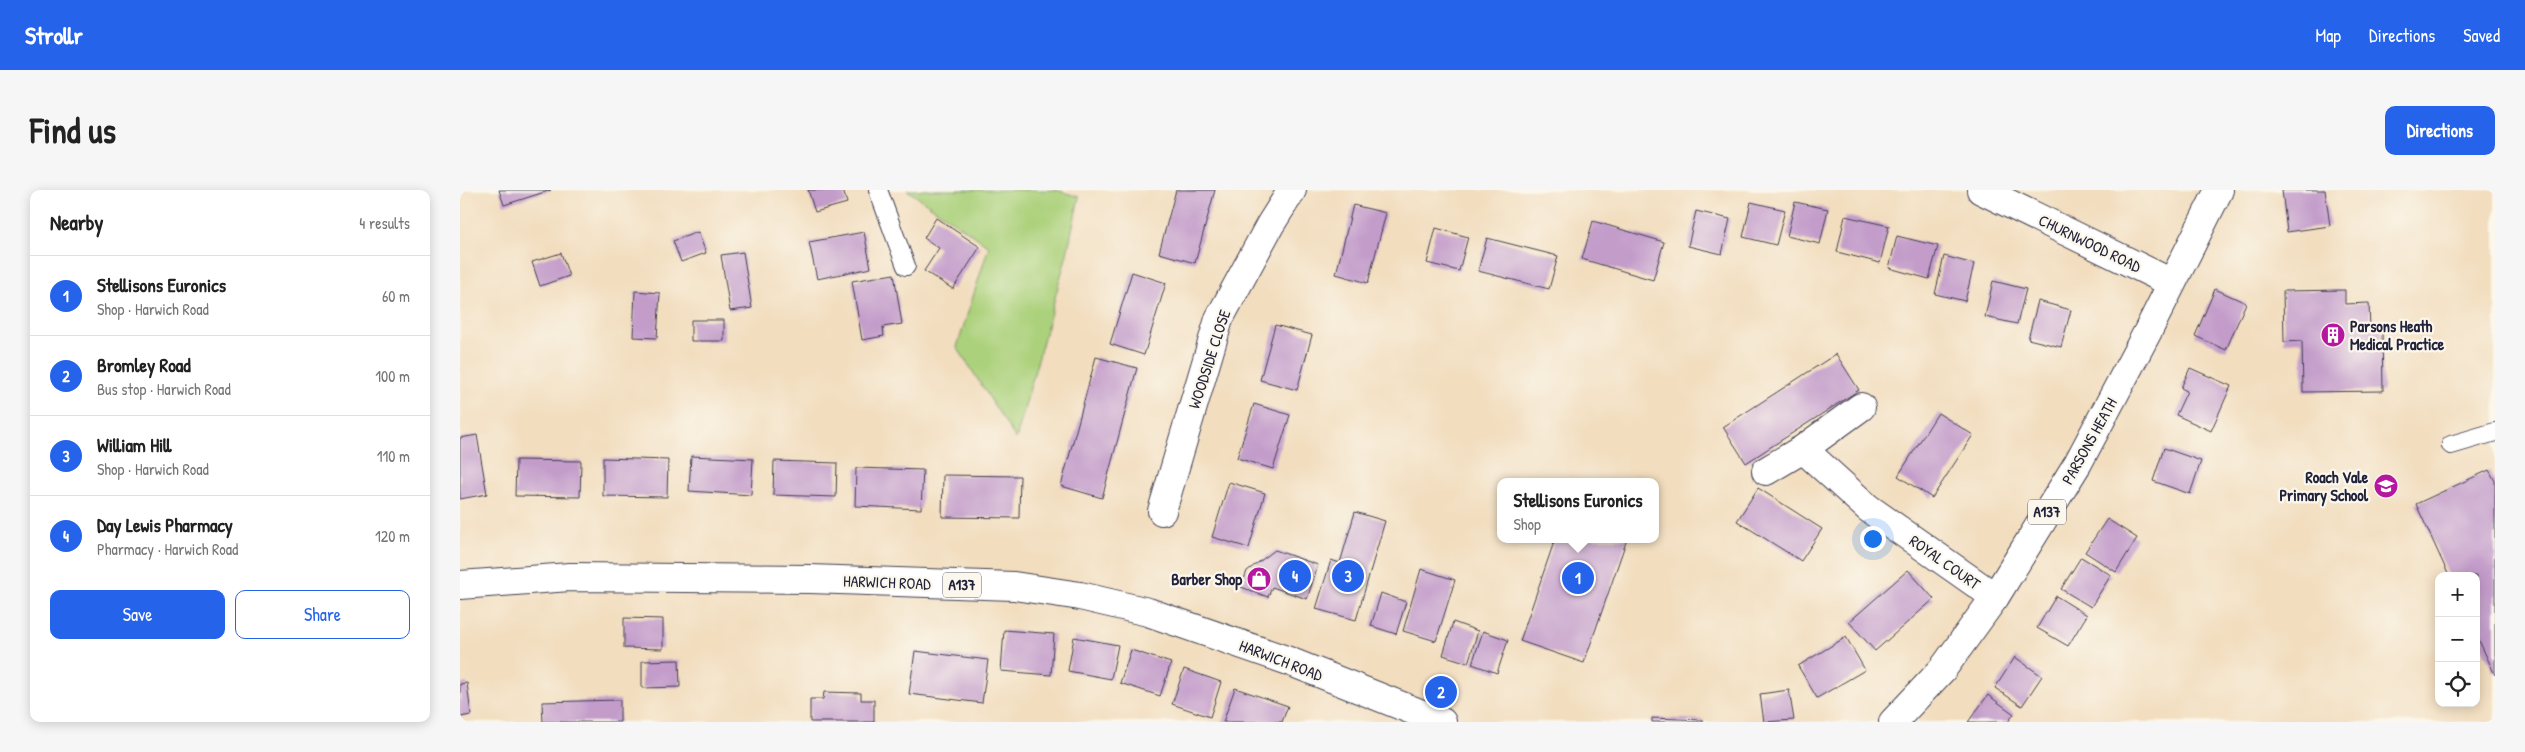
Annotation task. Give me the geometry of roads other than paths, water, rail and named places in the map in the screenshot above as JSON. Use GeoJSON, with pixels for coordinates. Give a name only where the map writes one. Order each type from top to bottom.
{"type":"FeatureCollection","features":[{"type":"Feature","properties":{"kind":"main road","name":"WOODSIDE CLOSE"},"geometry":{"type":"LineString","coordinates":[[1162,511],[1219,319],[1270,225],[1292,190]]}},
{"type":"Feature","properties":{"kind":"main road","name":"CHURNWOOD ROAD"},"geometry":{"type":"LineString","coordinates":[[1980,190],[2172,283]]}},
{"type":"Feature","properties":{"kind":"main road","name":"PARSONS HEATH"},"geometry":{"type":"LineString","coordinates":[[1894,722],[1942,670],[1995,597],[2078,463],[2219,190]]}},
{"type":"Feature","properties":{"kind":"main road"},"geometry":{"type":"LineString","coordinates":[[1766,471],[1803,449],[1860,407]]}},
{"type":"Feature","properties":{"kind":"main road","name":"ROYAL COURT"},"geometry":{"type":"LineString","coordinates":[[1803,449],[1868,508],[1995,597]]}},
{"type":"Feature","properties":{"kind":"main road","name":"HARWICH ROAD"},"geometry":{"type":"LineString","coordinates":[[460,585],[570,577],[810,579],[1024,588],[1080,596],[1148,612],[1286,660],[1442,722]]}},
{"type":"Feature","properties":{"kind":"lane"},"geometry":{"type":"LineString","coordinates":[[878,190],[906,266]]}},
{"type":"Feature","properties":{"kind":"lane"},"geometry":{"type":"LineString","coordinates":[[2451,445],[2495,432]]}},
{"type":"Feature","properties":{"kind":"place","name":"Parsons Heath Medical Practice"},"geometry":{"type":"Point","coordinates":[2333,335]}},
{"type":"Feature","properties":{"kind":"place","name":"Roach Vale Primary School"},"geometry":{"type":"Point","coordinates":[2386,486]}},
{"type":"Feature","properties":{"kind":"place","name":"Day Lewis Pharmacy"},"geometry":{"type":"Point","coordinates":[1295,576]}},
{"type":"Feature","properties":{"kind":"place","name":"William Hill"},"geometry":{"type":"Point","coordinates":[1348,576]}},
{"type":"Feature","properties":{"kind":"place","name":"Stellisons Euronics"},"geometry":{"type":"Point","coordinates":[1578,578]}},
{"type":"Feature","properties":{"kind":"place","name":"Barber Shop"},"geometry":{"type":"Point","coordinates":[1259,579]}},
{"type":"Feature","properties":{"kind":"place","name":"Bromley Road"},"geometry":{"type":"Point","coordinates":[1441,692]}}]}
